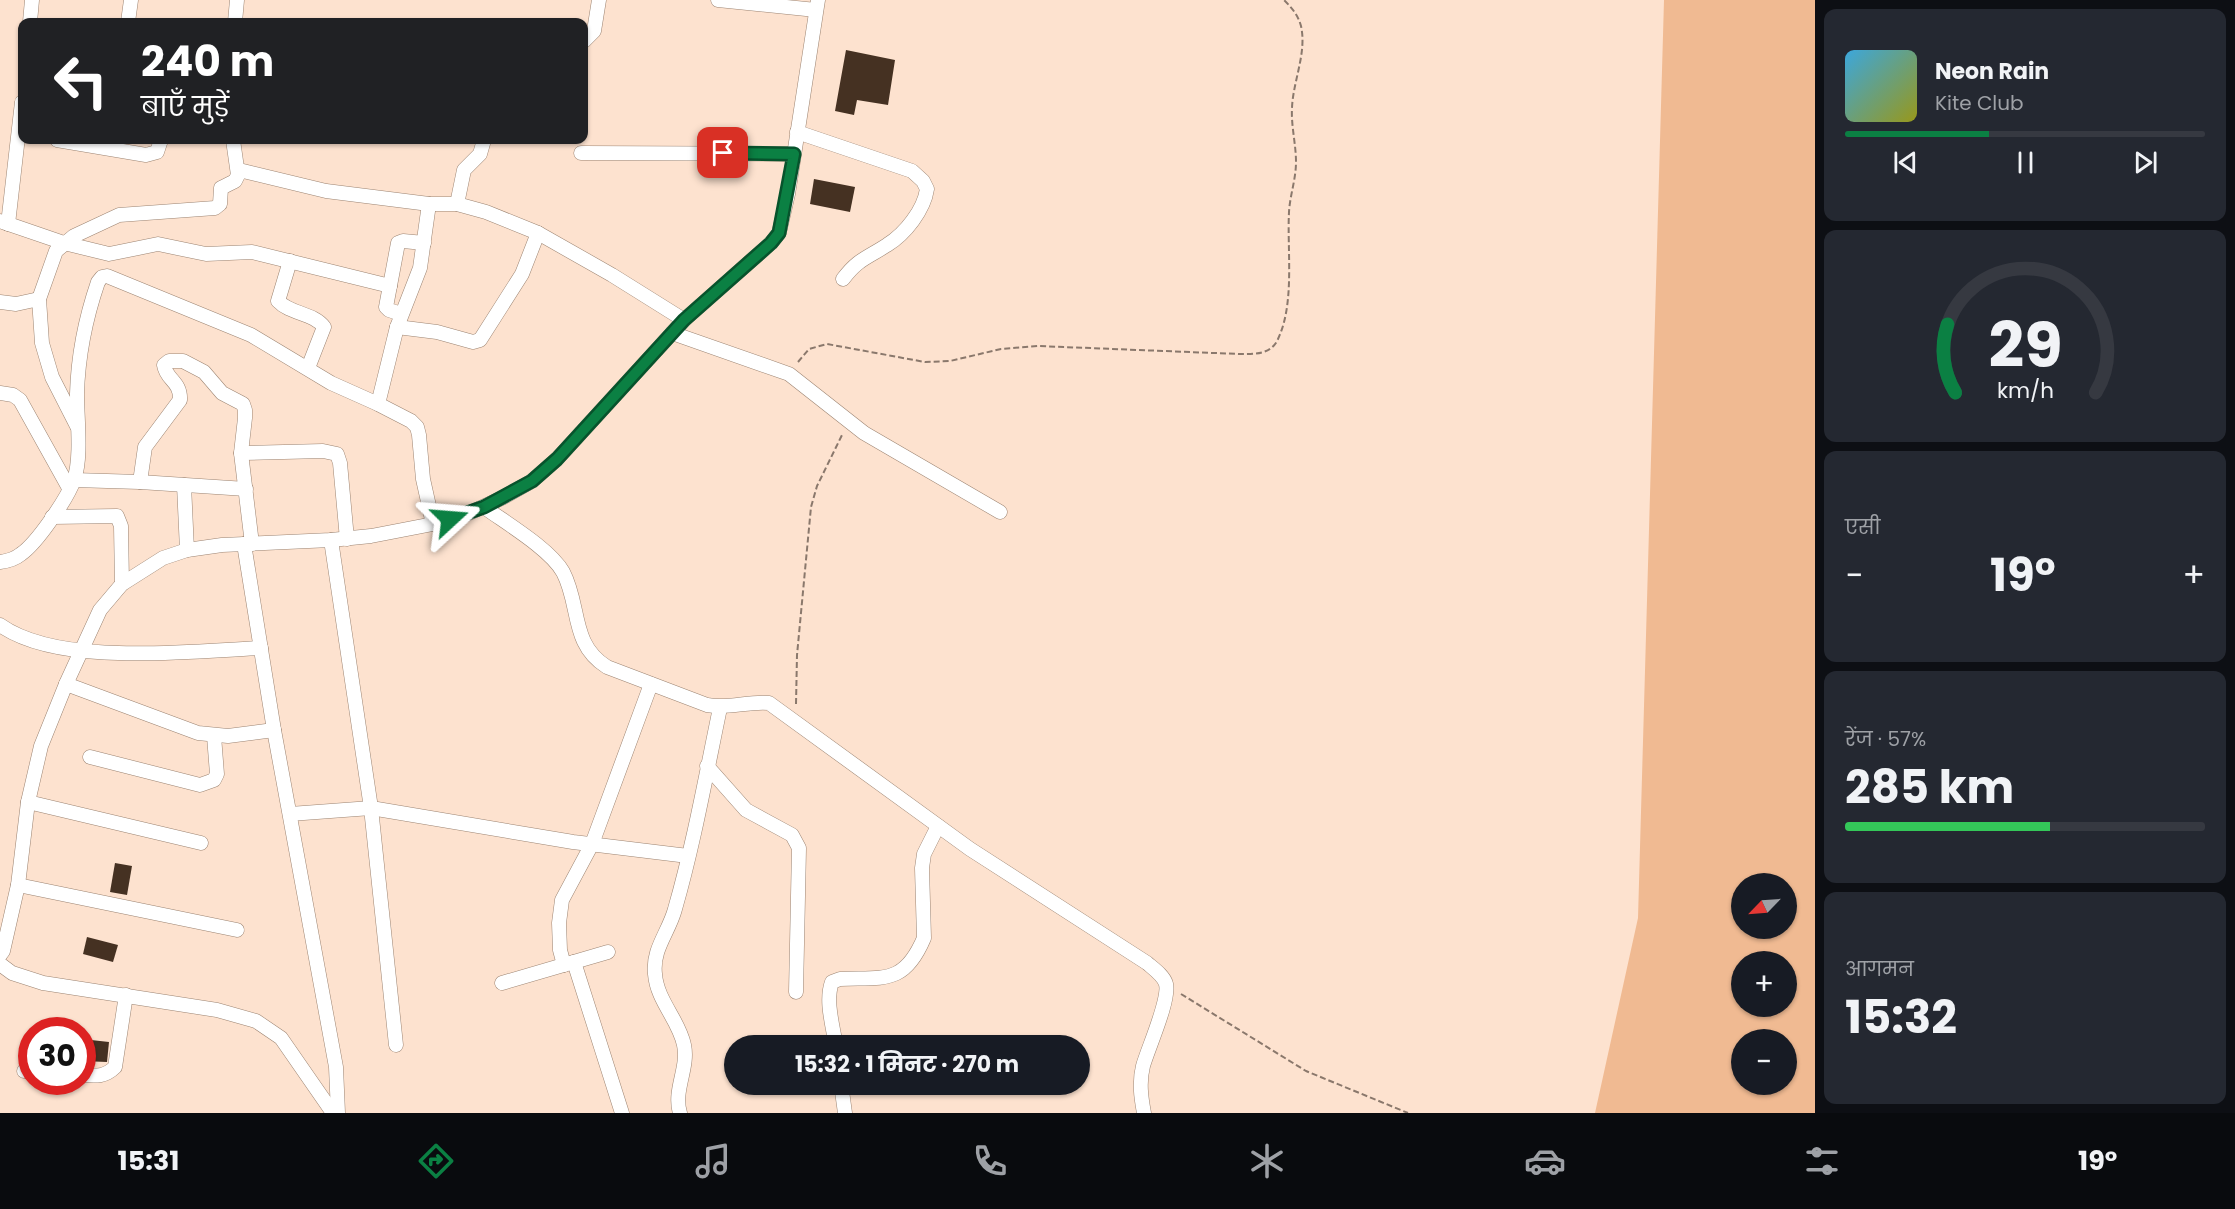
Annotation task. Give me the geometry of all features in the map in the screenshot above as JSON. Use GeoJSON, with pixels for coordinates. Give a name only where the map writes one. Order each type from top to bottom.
{"type":"FeatureCollection","features":[{"type":"Feature","properties":{"kind":"street"},"geometry":{"type":"LineString","coordinates":[[30,18],[32,0]]}},
{"type":"Feature","properties":{"kind":"street"},"geometry":{"type":"LineString","coordinates":[[129,18],[131,0]]}},
{"type":"Feature","properties":{"kind":"street"},"geometry":{"type":"LineString","coordinates":[[235,18],[237,0]]}},
{"type":"Feature","properties":{"kind":"street"},"geometry":{"type":"LineString","coordinates":[[588,37],[594,31],[599,0]]}},
{"type":"Feature","properties":{"kind":"street"},"geometry":{"type":"LineString","coordinates":[[0,955],[3,951],[18,885],[28,802],[41,746],[100,610],[122,584],[163,558],[187,550],[222,544],[347,539],[433,524],[484,507],[532,481],[557,459],[684,320],[771,243],[779,233],[794,154],[817,5],[718,0]]}},
{"type":"Feature","properties":{"kind":"street"},"geometry":{"type":"LineString","coordinates":[[797,132],[912,171],[923,181],[927,189],[921,207],[903,232],[885,247],[865,256],[843,279]]}},
{"type":"Feature","properties":{"kind":"street"},"geometry":{"type":"LineString","coordinates":[[19,144],[4,223],[64,243],[109,254],[152,244],[166,244],[206,254],[252,252],[390,286]]}},
{"type":"Feature","properties":{"kind":"street"},"geometry":{"type":"LineString","coordinates":[[106,144],[152,155],[157,152],[160,144]]}},
{"type":"Feature","properties":{"kind":"street"},"geometry":{"type":"LineString","coordinates":[[77,428],[48,367],[42,343],[39,298],[56,251],[74,236],[119,215],[215,208],[220,204],[221,188],[235,181],[238,170],[233,144]]}},
{"type":"Feature","properties":{"kind":"street"},"geometry":{"type":"LineString","coordinates":[[457,204],[464,170],[480,154],[483,144]]}},
{"type":"Feature","properties":{"kind":"street"},"geometry":{"type":"LineString","coordinates":[[581,153],[794,154]]}},
{"type":"Feature","properties":{"kind":"street"},"geometry":{"type":"LineString","coordinates":[[238,170],[326,191],[429,204],[457,204],[486,212],[538,233],[612,275],[684,320]]}},
{"type":"Feature","properties":{"kind":"street"},"geometry":{"type":"LineString","coordinates":[[378,404],[399,321],[420,268],[429,204]]}},
{"type":"Feature","properties":{"kind":"street"},"geometry":{"type":"LineString","coordinates":[[424,243],[402,241],[398,243],[386,307],[399,321],[472,342],[480,340],[522,274],[538,233]]}},
{"type":"Feature","properties":{"kind":"street"},"geometry":{"type":"LineString","coordinates":[[0,562],[21,555],[34,541],[72,484],[76,467],[77,393],[86,325],[91,302],[109,254]]}},
{"type":"Feature","properties":{"kind":"street"},"geometry":{"type":"LineString","coordinates":[[290,261],[278,301],[321,322],[324,327],[308,369]]}},
{"type":"Feature","properties":{"kind":"street"},"geometry":{"type":"LineString","coordinates":[[102,277],[113,278],[251,335],[342,389],[411,421],[417,427],[423,479],[433,524]]}},
{"type":"Feature","properties":{"kind":"street"},"geometry":{"type":"LineString","coordinates":[[0,302],[16,304],[39,298]]}},
{"type":"Feature","properties":{"kind":"street"},"geometry":{"type":"LineString","coordinates":[[672,333],[789,375],[836,410],[848,422],[1000,512]]}},
{"type":"Feature","properties":{"kind":"street"},"geometry":{"type":"LineString","coordinates":[[140,482],[145,447],[180,400],[176,382],[164,371],[164,365],[169,361],[183,361],[204,372],[222,393],[243,404],[245,418],[241,453],[246,489],[248,544],[261,648],[336,1067],[336,1113]]}},
{"type":"Feature","properties":{"kind":"street"},"geometry":{"type":"LineString","coordinates":[[0,393],[13,395],[20,400],[72,484]]}},
{"type":"Feature","properties":{"kind":"street"},"geometry":{"type":"LineString","coordinates":[[241,453],[323,451],[337,454],[340,463],[347,539]]}},
{"type":"Feature","properties":{"kind":"street"},"geometry":{"type":"LineString","coordinates":[[72,484],[140,482],[246,489]]}},
{"type":"Feature","properties":{"kind":"street"},"geometry":{"type":"LineString","coordinates":[[183,485],[187,550]]}},
{"type":"Feature","properties":{"kind":"street"},"geometry":{"type":"LineString","coordinates":[[484,507],[552,558],[563,573],[582,639],[594,659],[607,667],[707,705],[720,708],[755,701],[769,703],[970,849],[1147,963],[1158,973],[1166,984],[1165,999],[1143,1067],[1140,1088],[1144,1113]]}},
{"type":"Feature","properties":{"kind":"street"},"geometry":{"type":"LineString","coordinates":[[52,517],[117,516],[121,526],[122,584]]}},
{"type":"Feature","properties":{"kind":"street"},"geometry":{"type":"LineString","coordinates":[[331,540],[371,808],[396,1045]]}},
{"type":"Feature","properties":{"kind":"street"},"geometry":{"type":"LineString","coordinates":[[0,625],[22,638],[81,652],[148,653],[261,648]]}},
{"type":"Feature","properties":{"kind":"street"},"geometry":{"type":"LineString","coordinates":[[66,684],[181,727],[214,736],[274,730]]}},
{"type":"Feature","properties":{"kind":"street"},"geometry":{"type":"LineString","coordinates":[[622,1113],[569,964],[560,950],[559,923],[562,900],[592,844],[651,684]]}},
{"type":"Feature","properties":{"kind":"street"},"geometry":{"type":"LineString","coordinates":[[680,1113],[677,1100],[684,1066],[685,1046],[658,988],[654,964],[675,911],[720,708]]}},
{"type":"Feature","properties":{"kind":"street"},"geometry":{"type":"LineString","coordinates":[[90,757],[200,785],[214,780],[217,774],[214,736]]}},
{"type":"Feature","properties":{"kind":"street"},"geometry":{"type":"LineString","coordinates":[[707,766],[746,810],[792,835],[799,849],[796,992]]}},
{"type":"Feature","properties":{"kind":"street"},"geometry":{"type":"LineString","coordinates":[[28,802],[201,843]]}},
{"type":"Feature","properties":{"kind":"street"},"geometry":{"type":"LineString","coordinates":[[290,814],[371,808],[592,844],[688,856]]}},
{"type":"Feature","properties":{"kind":"street"},"geometry":{"type":"LineString","coordinates":[[835,1035],[830,999],[832,982],[840,979],[898,974],[920,947],[924,938],[922,868],[924,854],[938,826]]}},
{"type":"Feature","properties":{"kind":"street"},"geometry":{"type":"LineString","coordinates":[[18,885],[237,930]]}},
{"type":"Feature","properties":{"kind":"street"},"geometry":{"type":"LineString","coordinates":[[502,983],[608,952]]}},
{"type":"Feature","properties":{"kind":"street"},"geometry":{"type":"LineString","coordinates":[[0,964],[12,973],[43,983],[238,1015],[270,1029],[294,1055],[336,1113]]}},
{"type":"Feature","properties":{"kind":"street"},"geometry":{"type":"LineString","coordinates":[[96,1076],[109,1073],[115,1067],[126,995]]}},
{"type":"Feature","properties":{"kind":"street"},"geometry":{"type":"LineString","coordinates":[[843,1095],[845,1113]]}},
{"type":"Feature","properties":{"kind":"path"},"geometry":{"type":"LineString","coordinates":[[789,375],[810,349],[827,344],[938,363],[1001,349],[1038,346],[1239,354],[1256,354],[1270,350],[1278,341],[1287,304],[1289,211],[1296,160],[1291,123],[1292,104],[1302,42],[1301,27],[1296,12],[1284,0]]}},
{"type":"Feature","properties":{"kind":"path"},"geometry":{"type":"LineString","coordinates":[[795,723],[797,655],[811,507],[817,486],[848,422]]}},
{"type":"Feature","properties":{"kind":"path"},"geometry":{"type":"LineString","coordinates":[[1166,984],[1306,1071],[1408,1113]]}},
{"type":"Feature","properties":{"kind":"shaded area"},"geometry":{"type":"Polygon","coordinates":[[[1664,0],[1815,0],[1815,1113],[1595,1113],[1638,918],[1664,0]]]}},
{"type":"Feature","properties":{"kind":"building"},"geometry":{"type":"Polygon","coordinates":[[[846,50],[895,60],[888,105],[857,100],[854,115],[835,111],[846,50]]]}},
{"type":"Feature","properties":{"kind":"building"},"geometry":{"type":"Polygon","coordinates":[[[814,179],[855,187],[850,212],[810,204],[814,179]]]}},
{"type":"Feature","properties":{"kind":"building"},"geometry":{"type":"Polygon","coordinates":[[[115,863],[132,866],[127,895],[110,892],[115,863]]]}},
{"type":"Feature","properties":{"kind":"building"},"geometry":{"type":"Polygon","coordinates":[[[87,937],[118,945],[113,962],[83,954],[87,937]]]}},
{"type":"Feature","properties":{"kind":"building"},"geometry":{"type":"Polygon","coordinates":[[[96,1041],[109,1042],[107,1062],[96,1062],[96,1041]]]}},
{"type":"Feature","properties":{"kind":"route"},"geometry":{"type":"LineString","coordinates":[[450,519],[484,507],[532,481],[557,459],[684,320],[771,243],[779,233],[794,154],[723,153]]}}]}
